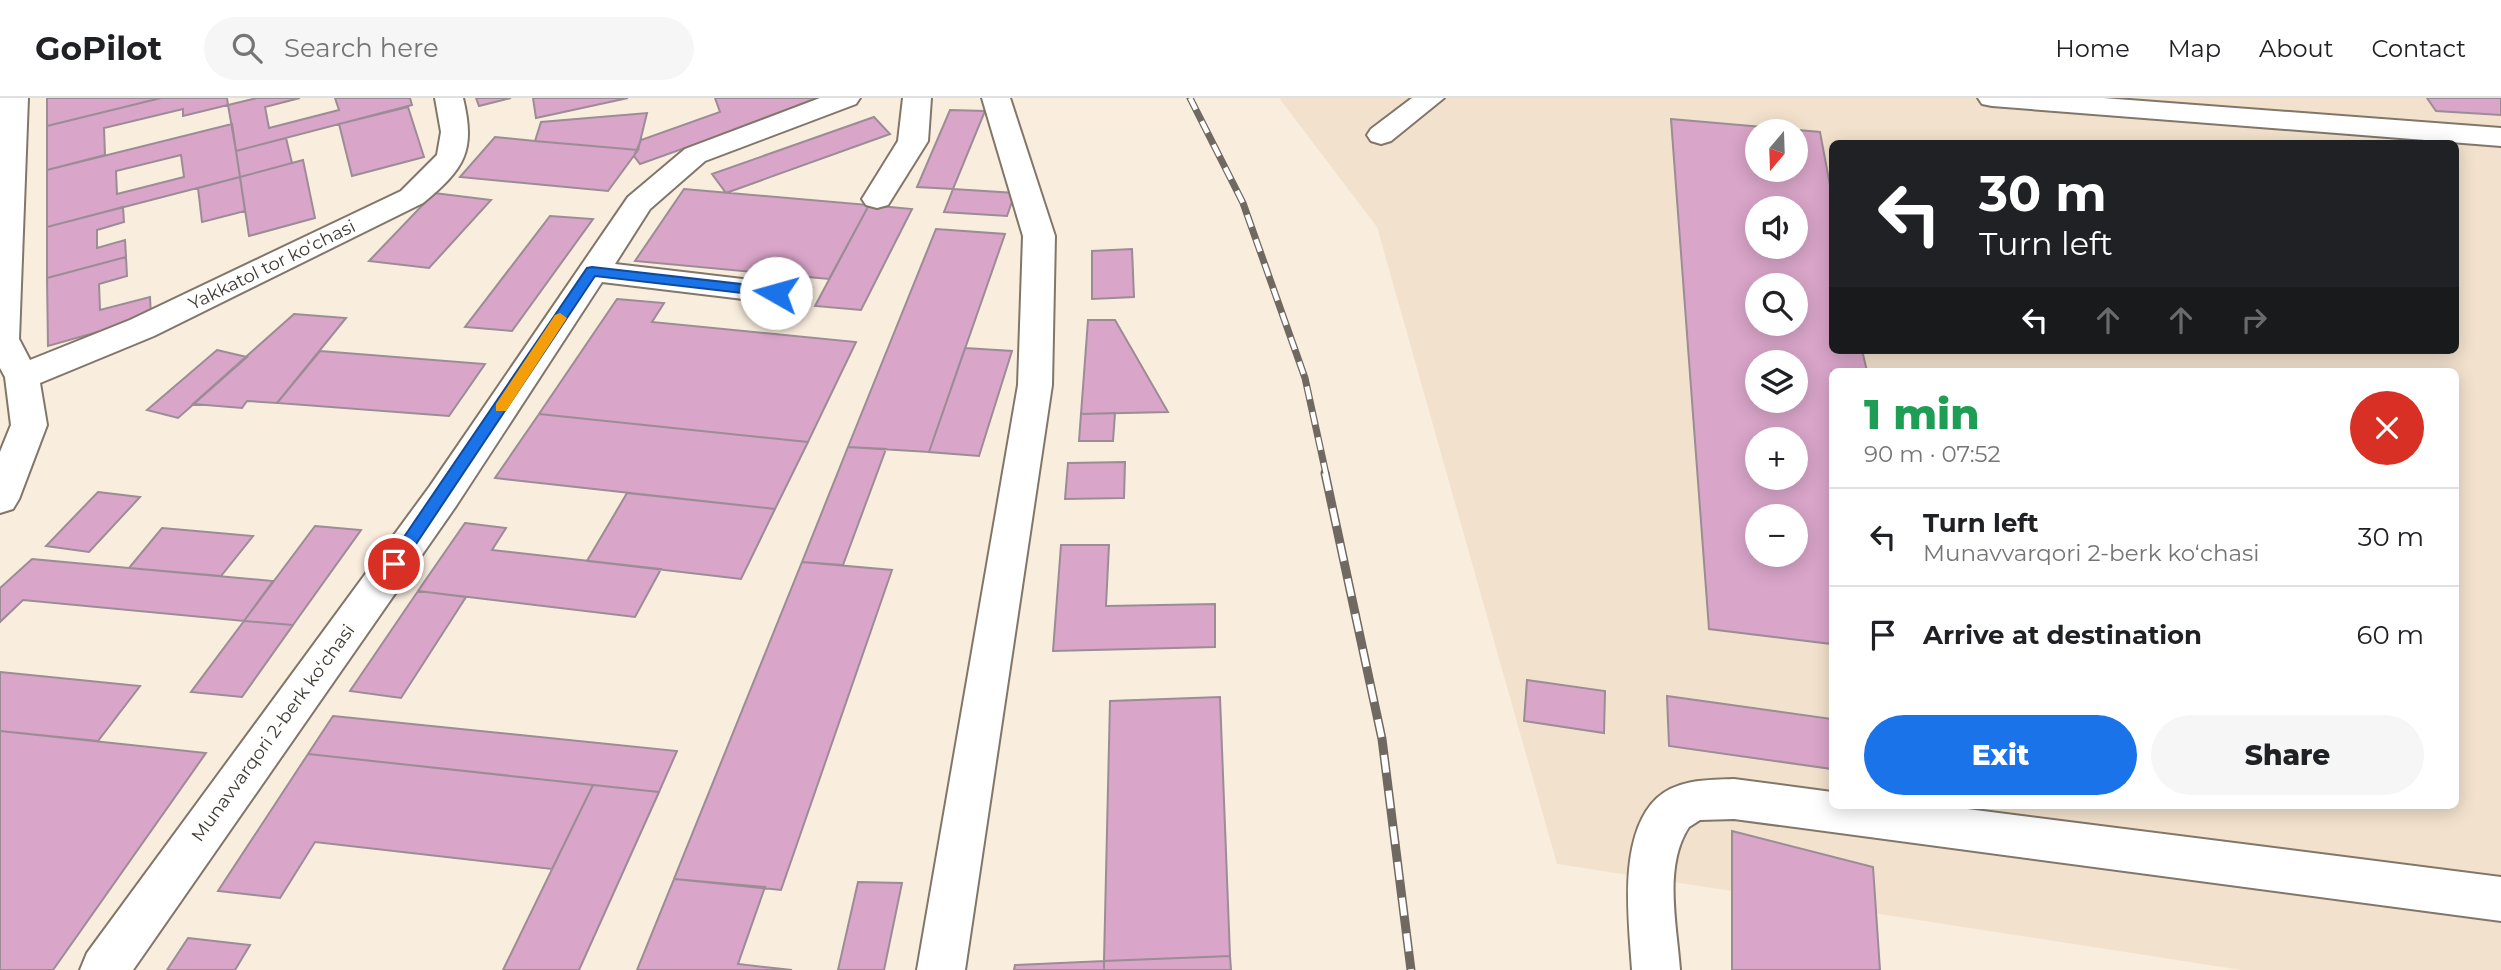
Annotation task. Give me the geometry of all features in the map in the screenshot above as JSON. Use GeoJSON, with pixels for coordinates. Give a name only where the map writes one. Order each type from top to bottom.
{"type":"FeatureCollection","features":[{"type":"Feature","properties":{"kind":"street"},"geometry":{"type":"LineString","coordinates":[[0,499],[29,425],[22,377],[2,339],[14,98]]}},
{"type":"Feature","properties":{"kind":"street","name":"Yakkatol tor koʻchasi"},"geometry":{"type":"LineString","coordinates":[[22,377],[142,328],[412,197],[437,177],[455,153],[457,130],[449,98]]}},
{"type":"Feature","properties":{"kind":"street","name":"Munavvarqori 2-berk koʻchasi"},"geometry":{"type":"LineString","coordinates":[[104,970],[443,496],[639,203],[695,155],[846,98]]}},
{"type":"Feature","properties":{"kind":"street"},"geometry":{"type":"LineString","coordinates":[[877,199],[913,141],[917,98]]}},
{"type":"Feature","properties":{"kind":"street"},"geometry":{"type":"LineString","coordinates":[[941,970],[1035,386],[1039,236],[996,98]]}},
{"type":"Feature","properties":{"kind":"street"},"geometry":{"type":"LineString","coordinates":[[1381,135],[1430,98]]}},
{"type":"Feature","properties":{"kind":"street"},"geometry":{"type":"LineString","coordinates":[[1992,98],[2501,137]]}},
{"type":"Feature","properties":{"kind":"street"},"geometry":{"type":"LineString","coordinates":[[592,271],[776,293]]}},
{"type":"Feature","properties":{"kind":"street"},"geometry":{"type":"LineString","coordinates":[[1656,970],[1652,884],[1656,845],[1665,819],[1690,802],[1734,799],[2501,899]]}},
{"type":"Feature","properties":{"kind":"shaded area"},"geometry":{"type":"Polygon","coordinates":[[[1279,98],[2501,98],[2501,970],[2241,970],[1557,864],[1377,227],[1279,98]]]}},
{"type":"Feature","properties":{"kind":"building"},"geometry":{"type":"Polygon","coordinates":[[[47,98],[161,98],[47,126],[47,98]]]}},
{"type":"Feature","properties":{"kind":"building"},"geometry":{"type":"Polygon","coordinates":[[[161,98],[227,98],[228,105],[183,116],[183,109],[104,128],[105,155],[47,170],[47,126],[161,98]]]}},
{"type":"Feature","properties":{"kind":"building"},"geometry":{"type":"Polygon","coordinates":[[[257,98],[300,98],[265,107],[269,128],[339,110],[335,98],[410,98],[412,105],[236,151],[228,105],[257,98]]]}},
{"type":"Feature","properties":{"kind":"building"},"geometry":{"type":"Polygon","coordinates":[[[476,98],[511,98],[479,106],[476,98]]]}},
{"type":"Feature","properties":{"kind":"building"},"geometry":{"type":"Polygon","coordinates":[[[533,98],[628,98],[536,118],[533,98]]]}},
{"type":"Feature","properties":{"kind":"building"},"geometry":{"type":"Polygon","coordinates":[[[715,98],[825,98],[640,164],[634,156],[641,140],[720,112],[715,98]]]}},
{"type":"Feature","properties":{"kind":"building"},"geometry":{"type":"Polygon","coordinates":[[[2427,98],[2501,98],[2501,115],[2436,111],[2427,98]]]}},
{"type":"Feature","properties":{"kind":"building"},"geometry":{"type":"Polygon","coordinates":[[[408,107],[424,157],[352,176],[339,124],[408,107]]]}},
{"type":"Feature","properties":{"kind":"building"},"geometry":{"type":"Polygon","coordinates":[[[950,110],[985,111],[953,189],[917,187],[950,110]]]}},
{"type":"Feature","properties":{"kind":"building"},"geometry":{"type":"Polygon","coordinates":[[[647,113],[638,150],[535,141],[541,122],[647,113]]]}},
{"type":"Feature","properties":{"kind":"building"},"geometry":{"type":"Polygon","coordinates":[[[874,117],[890,134],[726,193],[712,174],[874,117]]]}},
{"type":"Feature","properties":{"kind":"building"},"geometry":{"type":"Polygon","coordinates":[[[1671,119],[1745,125],[1745,182],[1808,182],[1808,131],[1820,132],[1829,180],[1829,354],[1863,354],[1866,368],[1829,368],[1829,644],[1709,629],[1671,119]]]}},
{"type":"Feature","properties":{"kind":"building"},"geometry":{"type":"Polygon","coordinates":[[[232,124],[240,177],[47,227],[47,170],[232,124]],[[181,155],[116,171],[117,194],[184,177],[181,155]]]}},
{"type":"Feature","properties":{"kind":"building"},"geometry":{"type":"Polygon","coordinates":[[[495,137],[638,150],[608,191],[460,177],[495,137]]]}},
{"type":"Feature","properties":{"kind":"building"},"geometry":{"type":"Polygon","coordinates":[[[286,138],[292,163],[240,177],[236,151],[286,138]]]}},
{"type":"Feature","properties":{"kind":"building"},"geometry":{"type":"Polygon","coordinates":[[[303,160],[315,218],[249,236],[240,177],[303,160]]]}},
{"type":"Feature","properties":{"kind":"building"},"geometry":{"type":"Polygon","coordinates":[[[240,177],[245,211],[202,222],[198,188],[240,177]]]}},
{"type":"Feature","properties":{"kind":"building"},"geometry":{"type":"Polygon","coordinates":[[[684,189],[869,205],[829,279],[635,261],[684,189]]]}},
{"type":"Feature","properties":{"kind":"building"},"geometry":{"type":"Polygon","coordinates":[[[953,189],[1015,193],[1007,216],[944,212],[953,189]]]}},
{"type":"Feature","properties":{"kind":"building"},"geometry":{"type":"Polygon","coordinates":[[[434,193],[491,200],[429,268],[369,261],[434,193]]]}},
{"type":"Feature","properties":{"kind":"building"},"geometry":{"type":"Polygon","coordinates":[[[869,205],[912,209],[861,310],[815,306],[869,205]]]}},
{"type":"Feature","properties":{"kind":"building"},"geometry":{"type":"Polygon","coordinates":[[[123,207],[124,222],[97,230],[97,248],[125,240],[126,257],[47,278],[47,227],[123,207]]]}},
{"type":"Feature","properties":{"kind":"building"},"geometry":{"type":"Polygon","coordinates":[[[550,216],[593,219],[512,331],[465,327],[550,216]]]}},
{"type":"Feature","properties":{"kind":"building"},"geometry":{"type":"Polygon","coordinates":[[[936,229],[1005,234],[929,452],[848,447],[936,229]]]}},
{"type":"Feature","properties":{"kind":"building"},"geometry":{"type":"Polygon","coordinates":[[[1132,249],[1134,297],[1092,299],[1092,251],[1132,249]]]}},
{"type":"Feature","properties":{"kind":"building"},"geometry":{"type":"Polygon","coordinates":[[[126,257],[127,276],[99,284],[100,310],[150,297],[151,317],[48,346],[47,278],[126,257]]]}},
{"type":"Feature","properties":{"kind":"building"},"geometry":{"type":"Polygon","coordinates":[[[617,299],[664,303],[652,322],[856,342],[808,442],[539,414],[617,299]]]}},
{"type":"Feature","properties":{"kind":"building"},"geometry":{"type":"Polygon","coordinates":[[[294,314],[346,318],[277,403],[247,401],[242,408],[193,404],[294,314]]]}},
{"type":"Feature","properties":{"kind":"building"},"geometry":{"type":"Polygon","coordinates":[[[1088,320],[1115,320],[1168,412],[1081,414],[1088,320]]]}},
{"type":"Feature","properties":{"kind":"building"},"geometry":{"type":"Polygon","coordinates":[[[965,348],[1012,351],[979,456],[929,452],[965,348]]]}},
{"type":"Feature","properties":{"kind":"building"},"geometry":{"type":"Polygon","coordinates":[[[217,350],[247,357],[178,418],[147,410],[217,350]]]}},
{"type":"Feature","properties":{"kind":"building"},"geometry":{"type":"Polygon","coordinates":[[[320,351],[485,364],[449,416],[277,403],[320,351]]]}},
{"type":"Feature","properties":{"kind":"building"},"geometry":{"type":"Polygon","coordinates":[[[1115,413],[1113,441],[1079,441],[1081,414],[1115,413]]]}},
{"type":"Feature","properties":{"kind":"building"},"geometry":{"type":"Polygon","coordinates":[[[539,414],[808,442],[775,509],[495,478],[539,414]]]}},
{"type":"Feature","properties":{"kind":"building"},"geometry":{"type":"Polygon","coordinates":[[[848,447],[886,449],[843,565],[802,562],[848,447]]]}},
{"type":"Feature","properties":{"kind":"building"},"geometry":{"type":"Polygon","coordinates":[[[1125,462],[1124,498],[1065,499],[1068,463],[1125,462]]]}},
{"type":"Feature","properties":{"kind":"building"},"geometry":{"type":"Polygon","coordinates":[[[98,492],[140,497],[89,552],[46,546],[98,492]]]}},
{"type":"Feature","properties":{"kind":"building"},"geometry":{"type":"Polygon","coordinates":[[[627,493],[775,509],[741,579],[587,561],[627,493]]]}},
{"type":"Feature","properties":{"kind":"building"},"geometry":{"type":"Polygon","coordinates":[[[465,523],[506,528],[492,550],[661,569],[635,617],[418,591],[465,523]]]}},
{"type":"Feature","properties":{"kind":"building"},"geometry":{"type":"Polygon","coordinates":[[[315,526],[361,530],[293,625],[244,621],[315,526]]]}},
{"type":"Feature","properties":{"kind":"building"},"geometry":{"type":"Polygon","coordinates":[[[162,528],[253,536],[221,576],[129,568],[162,528]]]}},
{"type":"Feature","properties":{"kind":"building"},"geometry":{"type":"Polygon","coordinates":[[[1061,545],[1109,545],[1106,606],[1215,604],[1215,647],[1053,651],[1061,545]]]}},
{"type":"Feature","properties":{"kind":"building"},"geometry":{"type":"Polygon","coordinates":[[[32,559],[273,581],[244,621],[23,600],[0,622],[0,588],[32,559]]]}},
{"type":"Feature","properties":{"kind":"building"},"geometry":{"type":"Polygon","coordinates":[[[802,562],[892,570],[781,890],[674,879],[802,562]]]}},
{"type":"Feature","properties":{"kind":"building"},"geometry":{"type":"Polygon","coordinates":[[[418,591],[466,597],[401,698],[350,691],[418,591]]]}},
{"type":"Feature","properties":{"kind":"building"},"geometry":{"type":"Polygon","coordinates":[[[244,621],[293,625],[242,697],[191,692],[244,621]]]}},
{"type":"Feature","properties":{"kind":"building"},"geometry":{"type":"Polygon","coordinates":[[[0,672],[140,686],[98,741],[0,731],[0,672]]]}},
{"type":"Feature","properties":{"kind":"building"},"geometry":{"type":"Polygon","coordinates":[[[1527,680],[1605,691],[1604,733],[1524,721],[1527,680]]]}},
{"type":"Feature","properties":{"kind":"building"},"geometry":{"type":"Polygon","coordinates":[[[1667,696],[1829,719],[1829,769],[1669,746],[1667,696]]]}},
{"type":"Feature","properties":{"kind":"building"},"geometry":{"type":"Polygon","coordinates":[[[1220,697],[1230,956],[1104,961],[1110,701],[1220,697]]]}},
{"type":"Feature","properties":{"kind":"building"},"geometry":{"type":"Polygon","coordinates":[[[333,716],[677,751],[659,792],[308,754],[333,716]]]}},
{"type":"Feature","properties":{"kind":"building"},"geometry":{"type":"Polygon","coordinates":[[[0,731],[206,753],[53,970],[0,970],[0,731]]]}},
{"type":"Feature","properties":{"kind":"building"},"geometry":{"type":"Polygon","coordinates":[[[308,754],[593,785],[552,869],[315,842],[280,898],[218,891],[308,754]]]}},
{"type":"Feature","properties":{"kind":"building"},"geometry":{"type":"Polygon","coordinates":[[[593,785],[659,792],[579,970],[503,970],[593,785]]]}},
{"type":"Feature","properties":{"kind":"building"},"geometry":{"type":"Polygon","coordinates":[[[1732,831],[1873,867],[1880,970],[1732,970],[1732,831]]]}},
{"type":"Feature","properties":{"kind":"building"},"geometry":{"type":"Polygon","coordinates":[[[674,879],[765,887],[738,964],[792,970],[637,970],[674,879]]]}},
{"type":"Feature","properties":{"kind":"building"},"geometry":{"type":"Polygon","coordinates":[[[858,882],[902,883],[884,970],[838,970],[858,882]]]}},
{"type":"Feature","properties":{"kind":"building"},"geometry":{"type":"Polygon","coordinates":[[[188,938],[250,945],[235,970],[167,970],[188,938]]]}},
{"type":"Feature","properties":{"kind":"building"},"geometry":{"type":"Polygon","coordinates":[[[1230,956],[1231,970],[1104,970],[1104,961],[1230,956]]]}},
{"type":"Feature","properties":{"kind":"building"},"geometry":{"type":"Polygon","coordinates":[[[1104,961],[1104,970],[1014,970],[1015,965],[1104,961]]]}},
{"type":"Feature","properties":{"kind":"railway"},"geometry":{"type":"LineString","coordinates":[[1190,98],[1243,203],[1305,378],[1326,474]]}},
{"type":"Feature","properties":{"kind":"railway"},"geometry":{"type":"LineString","coordinates":[[1325,473],[1382,739],[1411,970]]}},
{"type":"Feature","properties":{"kind":"slow traffic"},"geometry":{"type":"LineString","coordinates":[[501,408],[560,318]]}},
{"type":"Feature","properties":{"kind":"route"},"geometry":{"type":"LineString","coordinates":[[394,564],[443,496],[592,271],[776,293]]}}]}
